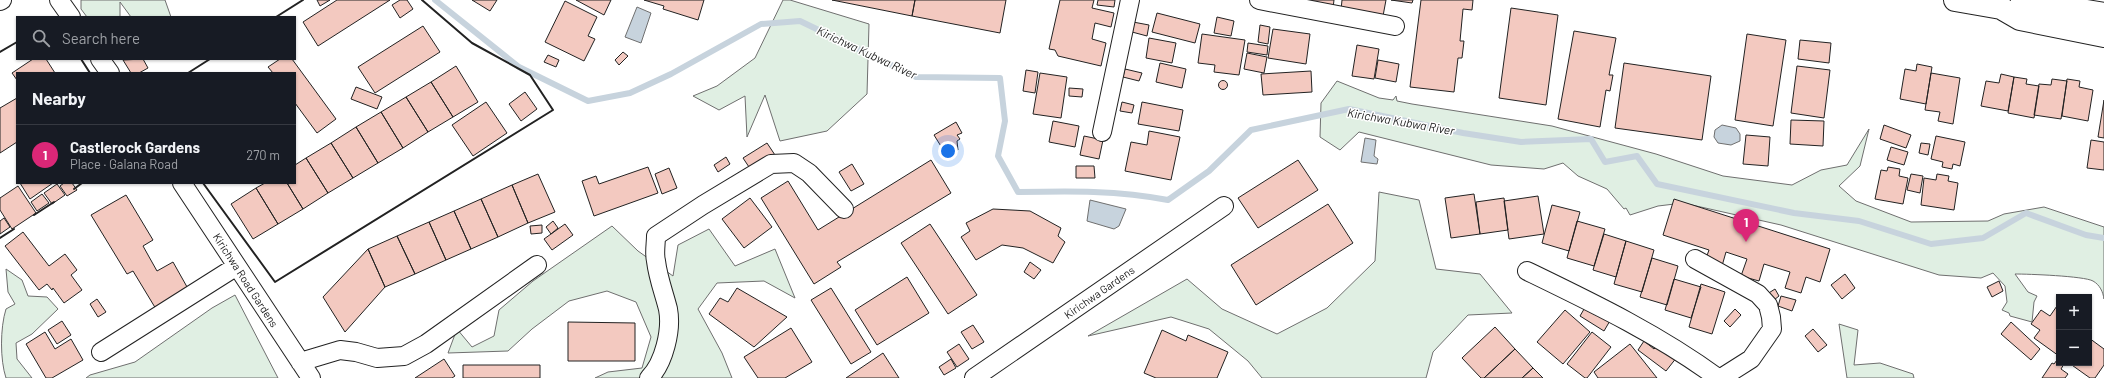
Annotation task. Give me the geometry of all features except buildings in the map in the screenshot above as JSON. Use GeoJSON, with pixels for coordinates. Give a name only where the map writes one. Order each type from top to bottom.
{"type":"FeatureCollection","features":[{"type":"Feature","properties":{"kind":"main road"},"geometry":{"type":"LineString","coordinates":[[1955,0],[2001,8],[2020,19],[2104,36]]}},
{"type":"Feature","properties":{"kind":"main road"},"geometry":{"type":"LineString","coordinates":[[2001,8],[2022,0],[2100,10]]}},
{"type":"Feature","properties":{"kind":"street"},"geometry":{"type":"LineString","coordinates":[[59,0],[70,16]]}},
{"type":"Feature","properties":{"kind":"street"},"geometry":{"type":"LineString","coordinates":[[1102,132],[1130,0]]}},
{"type":"Feature","properties":{"kind":"street"},"geometry":{"type":"LineString","coordinates":[[1259,0],[1396,26]]}},
{"type":"Feature","properties":{"kind":"street"},"geometry":{"type":"LineString","coordinates":[[101,60],[109,72]]}},
{"type":"Feature","properties":{"kind":"street"},"geometry":{"type":"LineString","coordinates":[[649,378],[657,370],[668,333],[668,310],[659,281],[655,259],[656,236],[703,205],[771,164],[794,163],[809,173],[844,209]]}},
{"type":"Feature","properties":{"kind":"street","name":"Kirichwa Road Gardens"},"geometry":{"type":"LineString","coordinates":[[183,184],[311,378]]}},
{"type":"Feature","properties":{"kind":"street","name":"Kirichwa Gardens"},"geometry":{"type":"LineString","coordinates":[[974,378],[1224,206]]}},
{"type":"Feature","properties":{"kind":"street"},"geometry":{"type":"LineString","coordinates":[[1695,259],[1758,294],[1768,305],[1771,317],[1772,329],[1751,359],[1721,378]]}},
{"type":"Feature","properties":{"kind":"street"},"geometry":{"type":"LineString","coordinates":[[300,362],[340,350],[356,352],[377,358],[404,356],[426,344],[537,265]]}},
{"type":"Feature","properties":{"kind":"street"},"geometry":{"type":"LineString","coordinates":[[101,352],[237,266]]}},
{"type":"Feature","properties":{"kind":"street"},"geometry":{"type":"LineString","coordinates":[[1527,271],[1619,315],[1682,352],[1718,378]]}},
{"type":"Feature","properties":{"kind":"green space"},"geometry":{"type":"Polygon","coordinates":[[[81,0],[165,0],[171,16],[130,16],[120,2],[120,16],[86,16],[81,9],[81,0]]]}},
{"type":"Feature","properties":{"kind":"green space"},"geometry":{"type":"Polygon","coordinates":[[[783,0],[790,0],[869,24],[867,94],[827,131],[780,141],[765,95],[747,137],[745,96],[719,110],[693,96],[717,86],[755,58],[783,0]]]}},
{"type":"Feature","properties":{"kind":"green space"},"geometry":{"type":"Polygon","coordinates":[[[1337,81],[1379,98],[1393,100],[1396,96],[1397,101],[1412,104],[1552,126],[1656,154],[1723,176],[1792,185],[1821,170],[1847,165],[1869,129],[1860,166],[1839,186],[1856,201],[1911,222],[1988,221],[2004,214],[2044,207],[2104,227],[2104,299],[2102,291],[2099,287],[2093,281],[2088,279],[2015,274],[2028,292],[2037,296],[2034,302],[2032,322],[2010,316],[2009,313],[2002,310],[2007,302],[2005,286],[1993,273],[1981,278],[1939,275],[1781,225],[1683,203],[1658,206],[1630,215],[1626,208],[1624,209],[1607,189],[1578,176],[1563,163],[1544,169],[1491,165],[1359,132],[1340,150],[1320,137],[1321,103],[1337,81]]]}},
{"type":"Feature","properties":{"kind":"green space"},"geometry":{"type":"Polygon","coordinates":[[[1379,192],[1419,200],[1436,269],[1480,274],[1512,313],[1468,315],[1433,352],[1426,378],[1262,378],[1248,361],[1209,329],[1171,317],[1088,336],[1187,279],[1222,309],[1277,334],[1327,308],[1375,261],[1379,192]]]}},
{"type":"Feature","properties":{"kind":"green space"},"geometry":{"type":"Polygon","coordinates":[[[612,226],[638,251],[673,276],[678,245],[709,229],[735,266],[775,249],[795,298],[764,281],[717,283],[698,309],[722,353],[732,378],[595,378],[608,372],[642,368],[651,337],[636,302],[607,291],[569,301],[532,329],[508,351],[448,353],[457,329],[472,347],[494,336],[499,310],[533,281],[612,226]]]}},
{"type":"Feature","properties":{"kind":"green space"},"geometry":{"type":"Polygon","coordinates":[[[6,269],[22,280],[28,296],[47,297],[58,309],[32,334],[16,343],[17,359],[32,378],[6,378],[4,371],[2,344],[4,317],[6,309],[15,304],[8,292],[6,269]]]}},
{"type":"Feature","properties":{"kind":"green space"},"geometry":{"type":"Polygon","coordinates":[[[235,295],[278,378],[86,378],[90,375],[135,362],[212,308],[235,295]]]}},
{"type":"Feature","properties":{"kind":"green space"},"geometry":{"type":"Polygon","coordinates":[[[1839,324],[1858,330],[1854,365],[1880,363],[1913,374],[1914,378],[1847,378],[1839,324]]]}},
{"type":"Feature","properties":{"kind":"shaded area"},"geometry":{"type":"Polygon","coordinates":[[[637,7],[651,13],[641,43],[625,37],[637,7]]]}},
{"type":"Feature","properties":{"kind":"shaded area"},"geometry":{"type":"Polygon","coordinates":[[[1722,125],[1736,128],[1740,134],[1740,141],[1731,145],[1718,143],[1714,137],[1715,130],[1722,125]]]}},
{"type":"Feature","properties":{"kind":"shaded area"},"geometry":{"type":"Polygon","coordinates":[[[1365,138],[1376,140],[1374,156],[1378,159],[1377,164],[1361,162],[1365,138]]]}},
{"type":"Feature","properties":{"kind":"shaded area"},"geometry":{"type":"Polygon","coordinates":[[[1090,200],[1126,209],[1119,226],[1114,229],[1087,221],[1090,200]]]}},
{"type":"Feature","properties":{"kind":"waterway","name":"Kirichwa Kubwa River"},"geometry":{"type":"LineString","coordinates":[[435,0],[519,67],[588,101],[630,93],[671,74],[761,24],[800,21],[916,77],[1000,78],[1005,121],[998,156],[1018,192],[1075,191],[1131,194],[1168,200],[1209,171],[1251,130],[1349,109],[1463,133],[1521,142],[1591,139],[1605,162],[1637,156],[1657,184],[1794,213],[1859,221],[1931,244],[1983,238],[2026,213],[2086,235],[2104,238]]}},
{"type":"Feature","properties":{"kind":"wall"},"geometry":{"type":"LineString","coordinates":[[278,16],[303,0]]}},
{"type":"Feature","properties":{"kind":"wall"},"geometry":{"type":"LineString","coordinates":[[204,184],[275,282],[553,110],[530,75],[472,43],[422,0]]}},
{"type":"Feature","properties":{"kind":"wall"},"geometry":{"type":"LineString","coordinates":[[0,52],[16,43]]}},
{"type":"Feature","properties":{"kind":"wall"},"geometry":{"type":"LineString","coordinates":[[82,60],[89,72]]}},
{"type":"Feature","properties":{"kind":"wall"},"geometry":{"type":"LineString","coordinates":[[190,72],[208,60]]}},
{"type":"Feature","properties":{"kind":"wall"},"geometry":{"type":"LineString","coordinates":[[74,189],[81,184]]}},
{"type":"Feature","properties":{"kind":"wall"},"geometry":{"type":"LineString","coordinates":[[34,215],[54,202]]}},
{"type":"Feature","properties":{"kind":"wall"},"geometry":{"type":"LineString","coordinates":[[0,238],[14,229]]}},
{"type":"Feature","properties":{"kind":"place","name":"Castlerock Gardens"},"geometry":{"type":"Point","coordinates":[1746,242]}}]}
